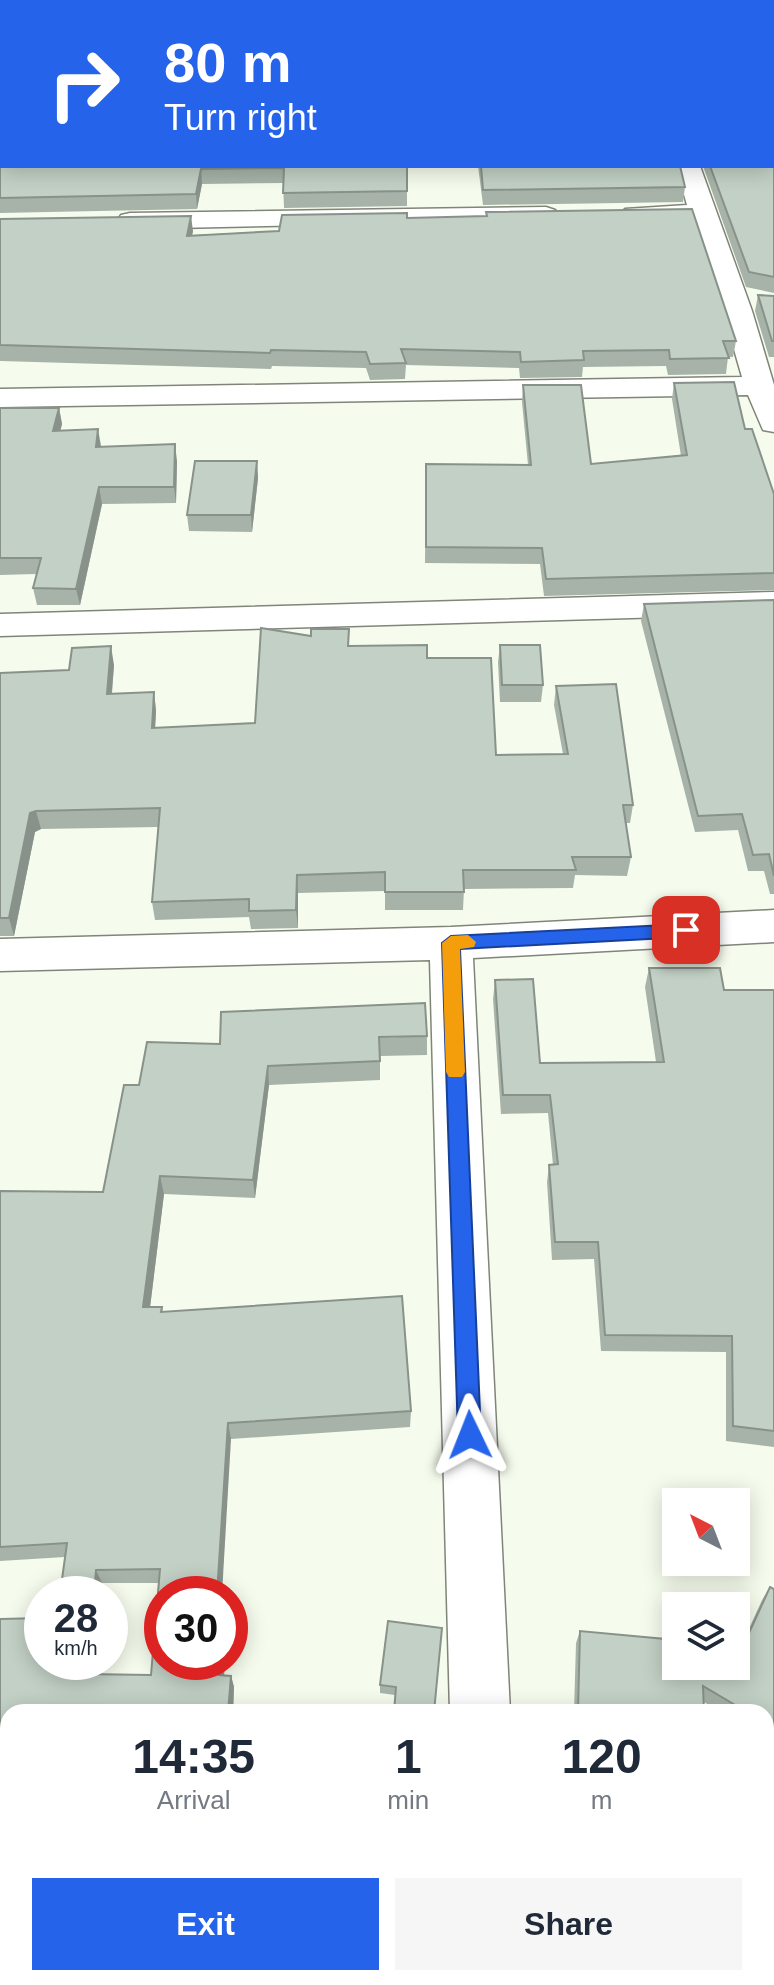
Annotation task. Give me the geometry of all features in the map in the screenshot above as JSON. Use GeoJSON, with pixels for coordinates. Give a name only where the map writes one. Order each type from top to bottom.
{"type":"FeatureCollection","features":[{"type":"Feature","properties":{"kind":"street"},"geometry":{"type":"LineString","coordinates":[[689,168],[701,213],[746,298],[757,386],[774,423]]}},
{"type":"Feature","properties":{"kind":"street"},"geometry":{"type":"LineString","coordinates":[[605,214],[701,213]]}},
{"type":"Feature","properties":{"kind":"street"},"geometry":{"type":"LineString","coordinates":[[111,221],[573,215]]}},
{"type":"Feature","properties":{"kind":"street"},"geometry":{"type":"LineString","coordinates":[[0,398],[757,386]]}},
{"type":"Feature","properties":{"kind":"street"},"geometry":{"type":"LineString","coordinates":[[0,625],[774,603]]}},
{"type":"Feature","properties":{"kind":"street"},"geometry":{"type":"LineString","coordinates":[[0,955],[451,943],[774,926]]}},
{"type":"Feature","properties":{"kind":"street"},"geometry":{"type":"LineString","coordinates":[[451,943],[480,1704]]}},
{"type":"Feature","properties":{"kind":"building"},"geometry":{"type":"Polygon","coordinates":[[[0,168],[284,168],[201,169],[196,194],[0,198],[0,168]]]}},
{"type":"Feature","properties":{"kind":"building"},"geometry":{"type":"Polygon","coordinates":[[[284,168],[407,168],[407,191],[283,193],[284,168]]]}},
{"type":"Feature","properties":{"kind":"building"},"geometry":{"type":"Polygon","coordinates":[[[481,168],[680,168],[685,187],[483,190],[481,168]]]}},
{"type":"Feature","properties":{"kind":"building"},"geometry":{"type":"Polygon","coordinates":[[[711,168],[774,168],[774,277],[749,272],[711,168]]]}},
{"type":"Feature","properties":{"kind":"building"},"geometry":{"type":"Polygon","coordinates":[[[692,209],[736,341],[723,341],[729,358],[670,359],[669,350],[583,351],[584,360],[521,362],[520,352],[401,349],[406,363],[370,364],[366,352],[271,350],[270,353],[0,345],[0,219],[191,216],[187,236],[279,231],[282,215],[407,213],[407,218],[487,216],[486,212],[692,209]]]}},
{"type":"Feature","properties":{"kind":"building"},"geometry":{"type":"Polygon","coordinates":[[[758,295],[774,296],[774,341],[772,341],[758,295]]]}},
{"type":"Feature","properties":{"kind":"building"},"geometry":{"type":"Polygon","coordinates":[[[734,382],[745,429],[752,429],[774,494],[774,573],[546,579],[542,548],[426,547],[426,464],[531,465],[523,385],[581,385],[591,464],[687,455],[674,383],[734,382]]]}},
{"type":"Feature","properties":{"kind":"building"},"geometry":{"type":"Polygon","coordinates":[[[0,408],[59,408],[53,431],[98,429],[96,447],[175,444],[174,487],[99,487],[76,589],[33,588],[41,558],[0,558],[0,408]]]}},
{"type":"Feature","properties":{"kind":"building"},"geometry":{"type":"Polygon","coordinates":[[[195,461],[257,461],[251,515],[187,515],[195,461]]]}},
{"type":"Feature","properties":{"kind":"building"},"geometry":{"type":"Polygon","coordinates":[[[774,600],[774,876],[769,854],[753,855],[742,814],[698,816],[644,604],[774,600]]]}},
{"type":"Feature","properties":{"kind":"building"},"geometry":{"type":"Polygon","coordinates":[[[261,628],[311,636],[311,629],[349,629],[348,646],[427,645],[427,658],[491,658],[496,755],[568,754],[556,686],[616,684],[633,805],[623,805],[631,857],[572,857],[576,870],[463,870],[464,892],[385,892],[385,872],[297,875],[296,910],[249,911],[249,899],[152,902],[160,808],[36,811],[30,813],[9,918],[0,918],[0,673],[69,670],[72,648],[111,646],[107,694],[154,692],[152,728],[255,723],[261,628]]]}},
{"type":"Feature","properties":{"kind":"building"},"geometry":{"type":"Polygon","coordinates":[[[500,645],[540,645],[543,685],[502,685],[500,645]]]}},
{"type":"Feature","properties":{"kind":"building"},"geometry":{"type":"Polygon","coordinates":[[[649,968],[720,968],[724,990],[774,990],[774,1431],[733,1426],[732,1336],[605,1335],[598,1242],[555,1242],[549,1165],[558,1164],[550,1095],[503,1095],[495,980],[533,979],[540,1063],[664,1062],[649,968]]]}},
{"type":"Feature","properties":{"kind":"building"},"geometry":{"type":"Polygon","coordinates":[[[425,1003],[427,1036],[379,1037],[380,1061],[268,1066],[253,1180],[160,1176],[143,1307],[162,1307],[161,1312],[402,1296],[411,1411],[228,1423],[218,1576],[159,1576],[160,1569],[96,1570],[96,1576],[62,1576],[67,1543],[0,1547],[0,1191],[103,1192],[124,1085],[139,1085],[147,1042],[220,1044],[221,1012],[425,1003]]]}},
{"type":"Feature","properties":{"kind":"building"},"geometry":{"type":"Polygon","coordinates":[[[770,1587],[774,1589],[774,1704],[733,1704],[703,1686],[704,1704],[578,1704],[580,1631],[662,1639],[662,1680],[750,1680],[750,1631],[770,1587]]]}},
{"type":"Feature","properties":{"kind":"building"},"geometry":{"type":"Polygon","coordinates":[[[24,1618],[24,1680],[128,1680],[128,1675],[144,1675],[144,1680],[231,1680],[229,1704],[0,1704],[0,1619],[24,1618]]]}},
{"type":"Feature","properties":{"kind":"building"},"geometry":{"type":"Polygon","coordinates":[[[388,1621],[442,1628],[435,1704],[395,1704],[396,1687],[380,1685],[388,1621]]]}},
{"type":"Feature","properties":{"kind":"slow traffic"},"geometry":{"type":"LineString","coordinates":[[456,1072],[451,943],[468,942]]}},
{"type":"Feature","properties":{"kind":"route"},"geometry":{"type":"LineString","coordinates":[[470,1435],[451,943],[686,930]]}}]}
